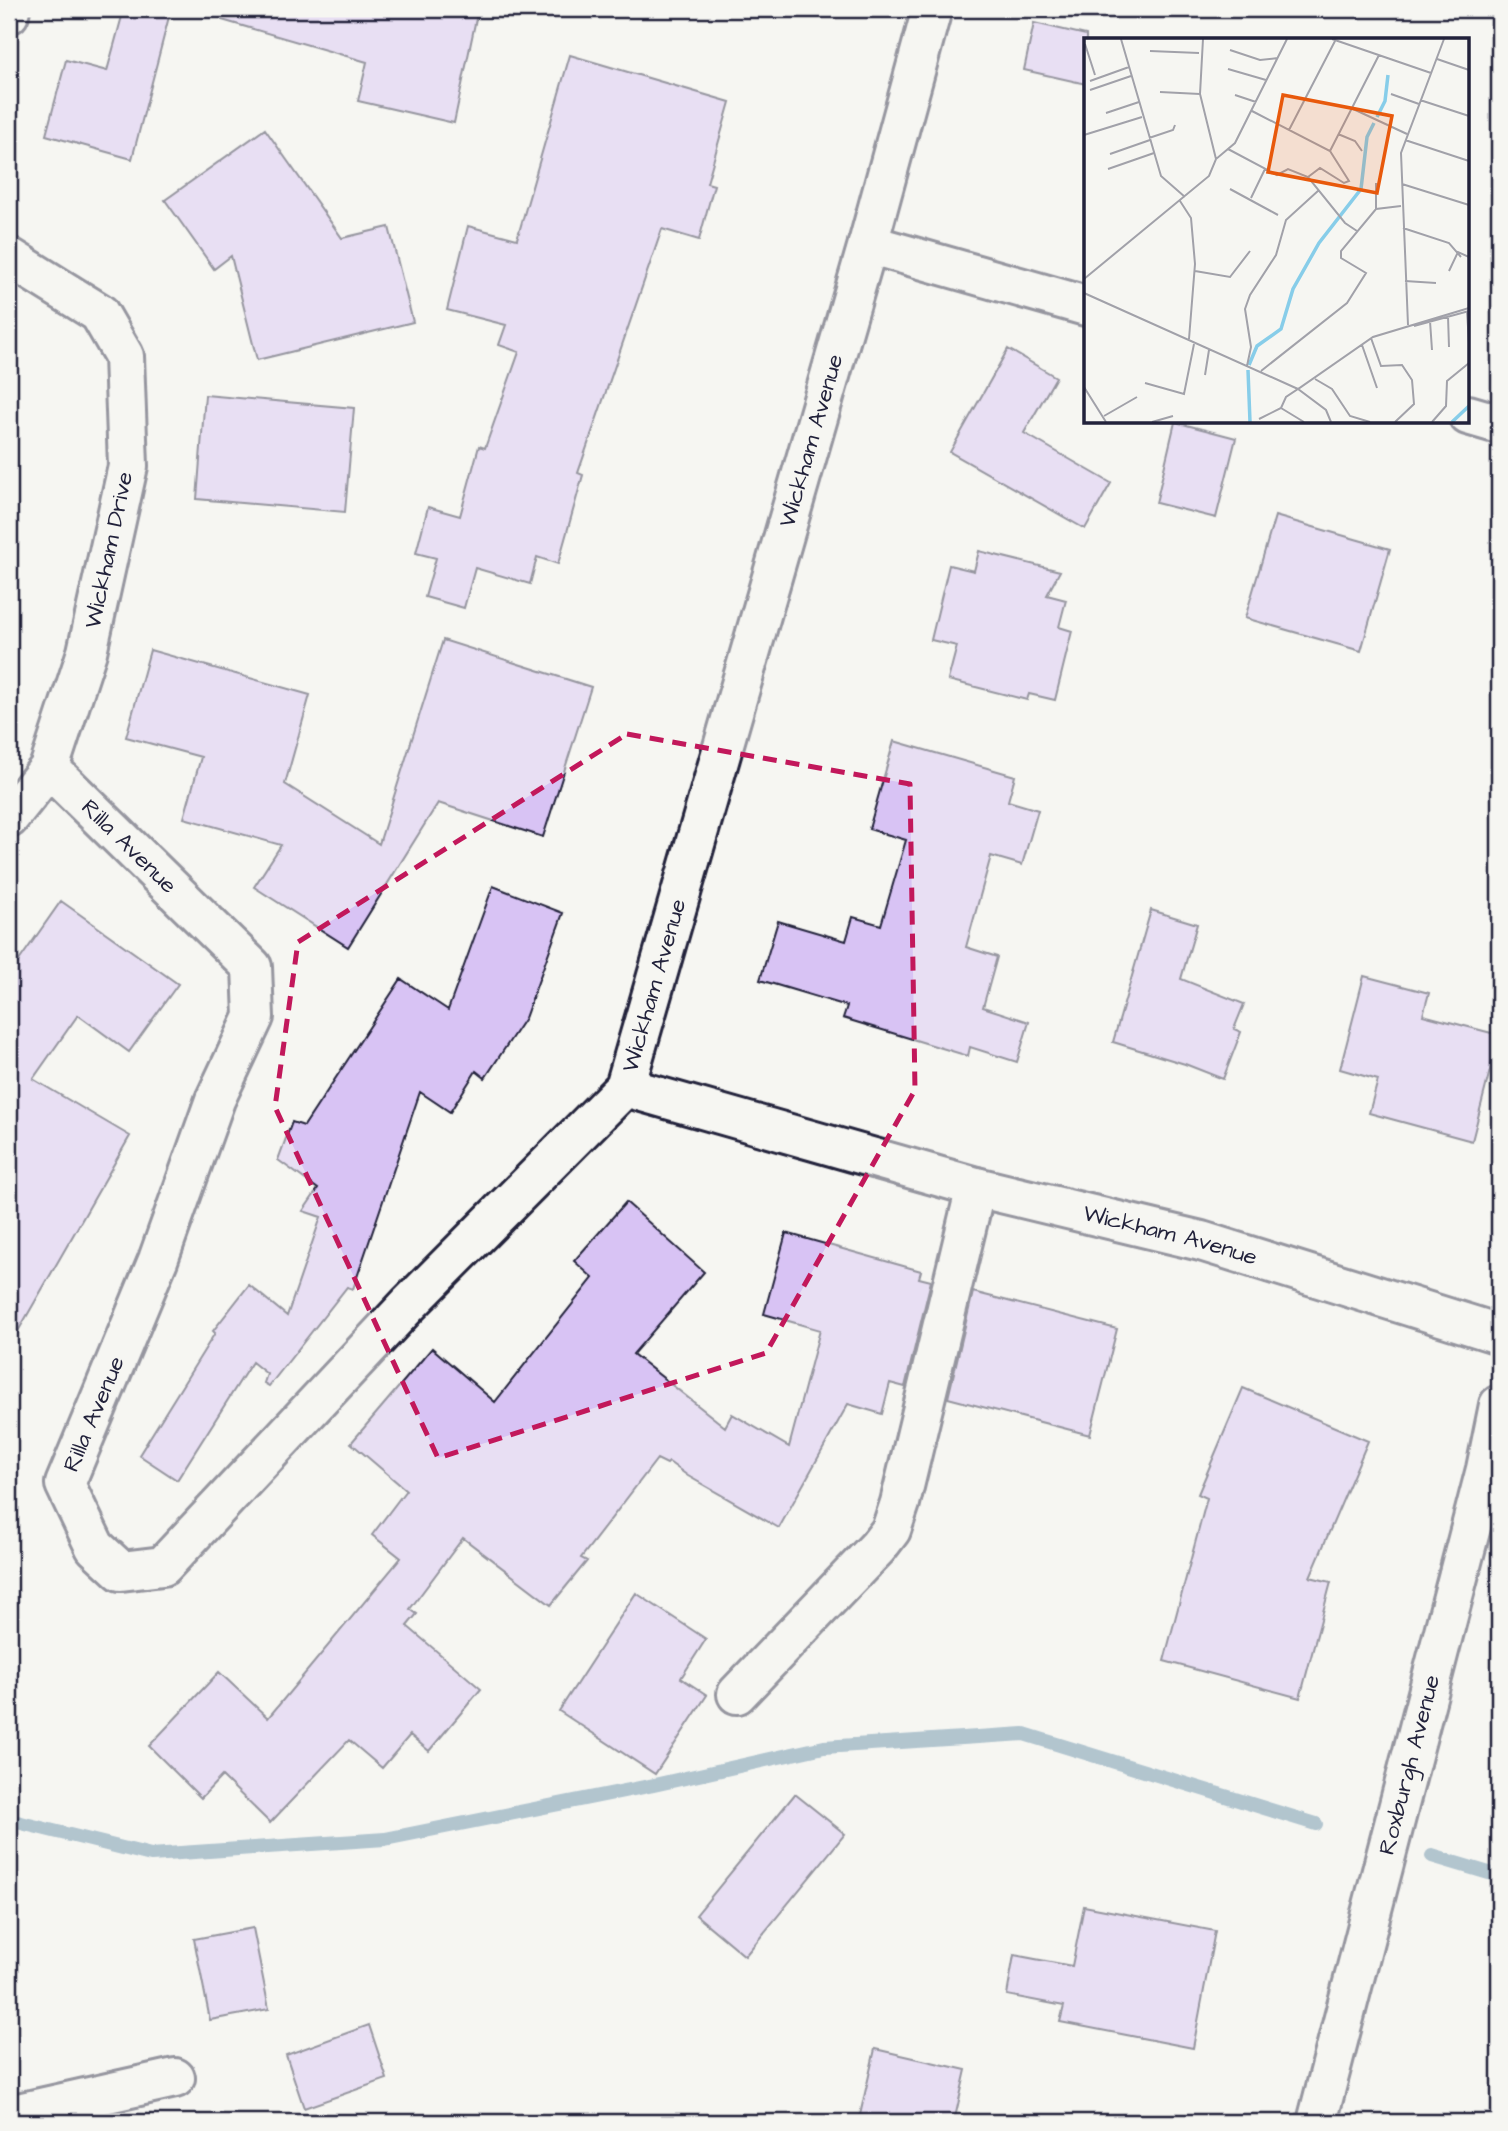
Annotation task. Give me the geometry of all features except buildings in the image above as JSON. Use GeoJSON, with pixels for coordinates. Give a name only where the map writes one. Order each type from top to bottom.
{"type":"FeatureCollection","features":[{"type":"Feature","properties":{"kind":"street"},"geometry":{"type":"LineString","coordinates":[[9,14],[10,9]]}},
{"type":"Feature","properties":{"kind":"street","name":"Wickham Avenue"},"geometry":{"type":"LineString","coordinates":[[932,9],[868,244],[625,1087],[976,1187],[1201,1241],[1499,1334]]}},
{"type":"Feature","properties":{"kind":"street"},"geometry":{"type":"LineString","coordinates":[[868,244],[1084,305]]}},
{"type":"Feature","properties":{"kind":"street","name":"Wickham Drive"},"geometry":{"type":"LineString","coordinates":[[9,257],[99,313],[124,356],[128,466],[87,652],[49,768]]}},
{"type":"Feature","properties":{"kind":"street"},"geometry":{"type":"LineString","coordinates":[[1470,416],[1499,424]]}},
{"type":"Feature","properties":{"kind":"street"},"geometry":{"type":"LineString","coordinates":[[9,818],[49,768]]}},
{"type":"Feature","properties":{"kind":"street","name":"Rilla Avenue"},"geometry":{"type":"LineString","coordinates":[[49,768],[251,967],[254,1017],[215,1100],[158,1260],[65,1484],[95,1547],[121,1571],[163,1566],[408,1305],[625,1087]]}},
{"type":"Feature","properties":{"kind":"street"},"geometry":{"type":"LineString","coordinates":[[737,1694],[878,1547],[891,1530],[900,1503],[976,1187]]}},
{"type":"Feature","properties":{"kind":"street","name":"Roxburgh Avenue"},"geometry":{"type":"LineString","coordinates":[[1317,2122],[1486,1469],[1499,1405]]}},
{"type":"Feature","properties":{"kind":"street"},"geometry":{"type":"LineString","coordinates":[[9,2115],[175,2078]]}},
{"type":"Feature","properties":{"kind":"highlighted area"},"geometry":{"type":"Polygon","coordinates":[[[627,734],[910,784],[915,1090],[766,1353],[438,1458],[275,1107],[298,942],[627,734]]]}},
{"type":"Feature","properties":{"kind":"waterway"},"geometry":{"type":"LineString","coordinates":[[9,1820],[151,1855],[385,1839],[654,1785],[824,1747],[1024,1734],[1316,1824]]}},
{"type":"Feature","properties":{"kind":"waterway"},"geometry":{"type":"LineString","coordinates":[[1432,1856],[1499,1876]]}}]}
